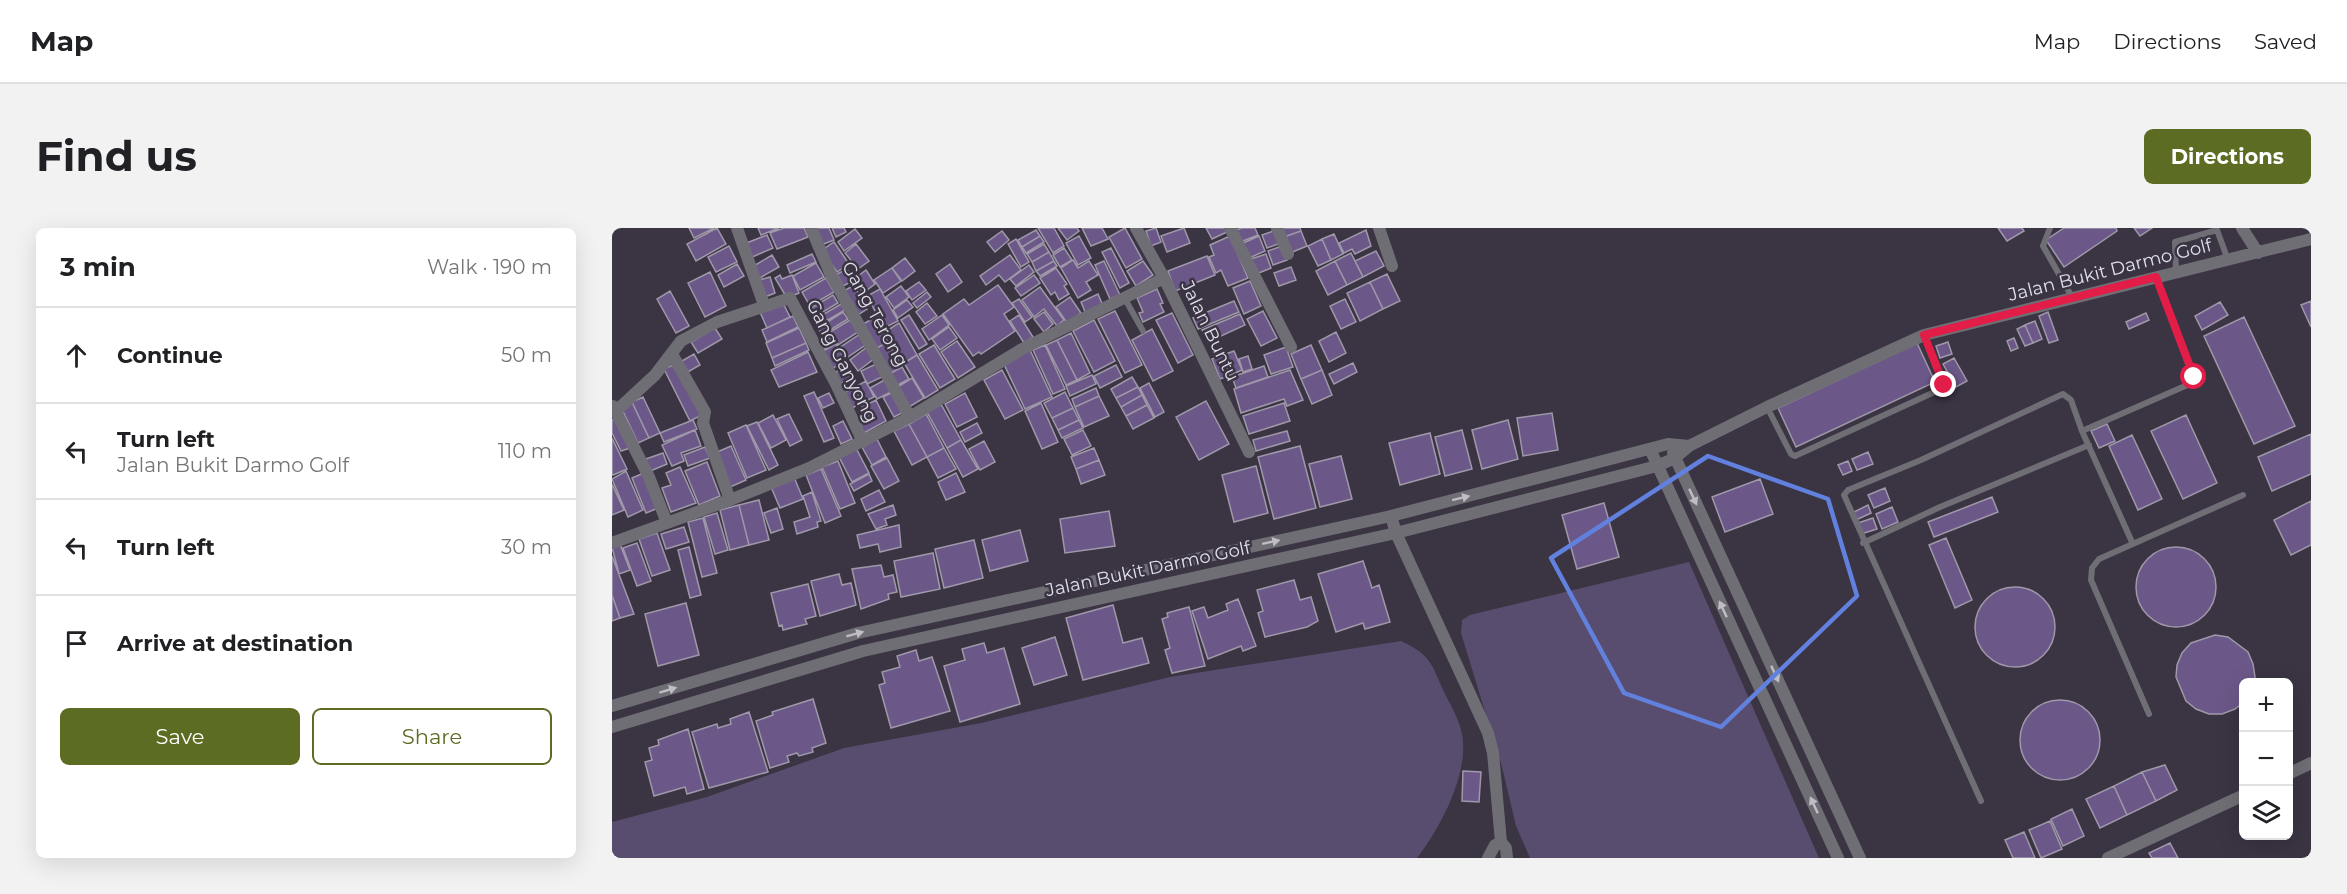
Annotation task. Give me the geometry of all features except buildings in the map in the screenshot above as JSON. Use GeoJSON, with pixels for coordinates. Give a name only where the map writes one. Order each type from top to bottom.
{"type":"FeatureCollection","features":[{"type":"Feature","properties":{"kind":"street"},"geometry":{"type":"LineString","coordinates":[[667,523],[649,477],[614,408],[656,375],[681,341],[717,322],[764,305],[737,228]]}},
{"type":"Feature","properties":{"kind":"street","name":"Gang Terong"},"geometry":{"type":"LineString","coordinates":[[811,228],[830,273],[910,417]]}},
{"type":"Feature","properties":{"kind":"street","name":"Jalan Buntu"},"geometry":{"type":"LineString","coordinates":[[1136,228],[1164,278],[1249,452]]}},
{"type":"Feature","properties":{"kind":"street"},"geometry":{"type":"LineString","coordinates":[[1230,228],[1291,347]]}},
{"type":"Feature","properties":{"kind":"street"},"geometry":{"type":"LineString","coordinates":[[1277,228],[1288,254]]}},
{"type":"Feature","properties":{"kind":"street"},"geometry":{"type":"LineString","coordinates":[[1379,228],[1392,266]]}},
{"type":"Feature","properties":{"kind":"street"},"geometry":{"type":"LineString","coordinates":[[2242,228],[2258,253]]}},
{"type":"Feature","properties":{"kind":"street","name":"Jalan Bukit Darmo Golf"},"geometry":{"type":"LineString","coordinates":[[612,727],[863,651],[1396,533],[1657,466],[1675,458],[1689,446],[1767,407],[1924,335],[2311,239]]}},
{"type":"Feature","properties":{"kind":"street"},"geometry":{"type":"LineString","coordinates":[[612,543],[809,468],[910,417],[1022,349],[1164,278]]}},
{"type":"Feature","properties":{"kind":"street","name":"Gang Ganyong"},"geometry":{"type":"LineString","coordinates":[[764,305],[787,298],[792,301],[863,442]]}},
{"type":"Feature","properties":{"kind":"street"},"geometry":{"type":"LineString","coordinates":[[672,354],[705,412],[703,423],[730,500]]}},
{"type":"Feature","properties":{"kind":"street"},"geometry":{"type":"LineString","coordinates":[[1668,444],[1860,858]]}},
{"type":"Feature","properties":{"kind":"street","name":"Jalan Bukit Darmo Golf"},"geometry":{"type":"LineString","coordinates":[[612,706],[858,633],[1391,516],[1668,444],[1689,446]]}},
{"type":"Feature","properties":{"kind":"street"},"geometry":{"type":"LineString","coordinates":[[1650,449],[1839,858]]}},
{"type":"Feature","properties":{"kind":"street"},"geometry":{"type":"LineString","coordinates":[[1391,516],[1396,533],[1488,733],[1493,753],[1501,842],[1506,848],[1507,858]]}},
{"type":"Feature","properties":{"kind":"street"},"geometry":{"type":"LineString","coordinates":[[2293,772],[2311,763]]}},
{"type":"Feature","properties":{"kind":"street"},"geometry":{"type":"LineString","coordinates":[[2108,858],[2239,797]]}},
{"type":"Feature","properties":{"kind":"street"},"geometry":{"type":"LineString","coordinates":[[1488,858],[1495,845],[1501,842]]}},
{"type":"Feature","properties":{"kind":"lane"},"geometry":{"type":"LineString","coordinates":[[2050,228],[2043,246],[2072,297]]}},
{"type":"Feature","properties":{"kind":"lane"},"geometry":{"type":"LineString","coordinates":[[2176,272],[2175,242],[2217,230],[2228,260]]}},
{"type":"Feature","properties":{"kind":"lane"},"geometry":{"type":"LineString","coordinates":[[2082,431],[2192,383],[2194,377],[2156,277]]}},
{"type":"Feature","properties":{"kind":"lane"},"geometry":{"type":"LineString","coordinates":[[1125,299],[1143,331]]}},
{"type":"Feature","properties":{"kind":"lane"},"geometry":{"type":"LineString","coordinates":[[1767,407],[1791,454],[1795,456],[1941,389],[1944,385],[1924,335]]}},
{"type":"Feature","properties":{"kind":"lane"},"geometry":{"type":"LineString","coordinates":[[1981,801],[1843,499],[1848,490],[1921,460],[2063,394],[2071,400],[2082,431],[2132,542]]}},
{"type":"Feature","properties":{"kind":"lane"},"geometry":{"type":"LineString","coordinates":[[1863,543],[1940,507],[2089,445]]}},
{"type":"Feature","properties":{"kind":"lane"},"geometry":{"type":"LineString","coordinates":[[2149,714],[2091,580],[2092,568],[2099,559],[2132,542],[2243,495]]}},
{"type":"Feature","properties":{"kind":"highlighted area"},"geometry":{"type":"Polygon","coordinates":[[[1708,456],[1828,499],[1857,596],[1721,727],[1624,693],[1551,558],[1708,456]]]}},
{"type":"Feature","properties":{"kind":"shaded area"},"geometry":{"type":"Polygon","coordinates":[[[1689,562],[1819,858],[1530,858],[1516,826],[1502,767],[1461,633],[1462,620],[1470,615],[1689,562]]]}},
{"type":"Feature","properties":{"kind":"shaded area"},"geometry":{"type":"Polygon","coordinates":[[[1401,641],[1419,651],[1433,667],[1458,720],[1463,746],[1462,762],[1452,798],[1435,831],[1417,858],[612,858],[612,822],[707,797],[844,748],[981,723],[1170,677],[1401,641]]]}},
{"type":"Feature","properties":{"kind":"route"},"geometry":{"type":"LineString","coordinates":[[1944,385],[1924,335],[2156,277],[2194,377]]}}]}
